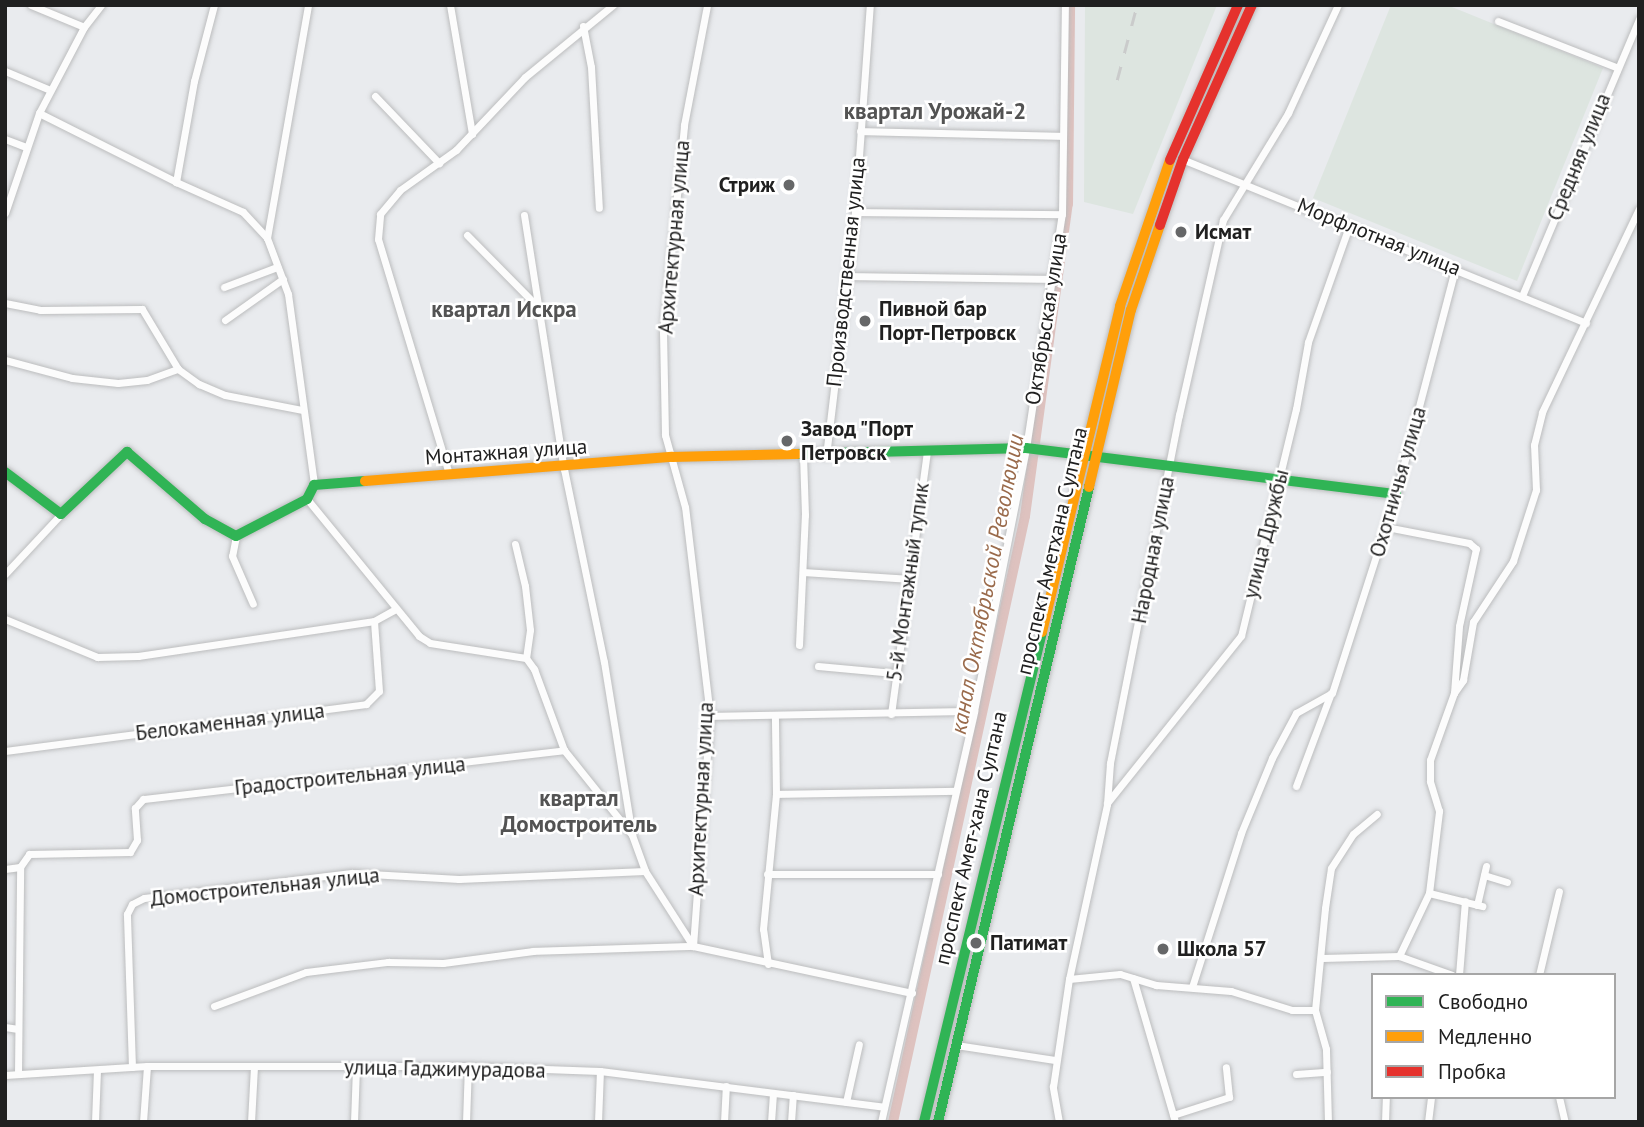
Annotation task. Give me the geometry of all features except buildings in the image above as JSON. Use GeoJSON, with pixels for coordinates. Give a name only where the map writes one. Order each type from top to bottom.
{"type":"FeatureCollection","features":[{"type":"Feature","properties":{"kind":"main road","name":"проспект Амет-хана Султана"},"geometry":{"type":"LineString","coordinates":[[924,1122],[1081,454],[1120,306],[1238,5]]}},
{"type":"Feature","properties":{"kind":"main road","name":"проспект Аметхана Султана"},"geometry":{"type":"LineString","coordinates":[[938,1122],[1131,310],[1177,156],[1252,5]]}},
{"type":"Feature","properties":{"kind":"main road","name":"Монтажная улица"},"geometry":{"type":"LineString","coordinates":[[314,485],[449,474],[564,469],[672,457],[826,456],[1030,448],[1170,467],[1280,477],[1396,495]]}},
{"type":"Feature","properties":{"kind":"main road"},"geometry":{"type":"LineString","coordinates":[[5,472],[61,514],[127,453],[205,519],[236,536],[307,499],[314,485]]}},
{"type":"Feature","properties":{"kind":"street"},"geometry":{"type":"LineString","coordinates":[[31,5],[84,27]]}},
{"type":"Feature","properties":{"kind":"street"},"geometry":{"type":"LineString","coordinates":[[6,209],[39,113],[84,27],[101,5]]}},
{"type":"Feature","properties":{"kind":"street"},"geometry":{"type":"LineString","coordinates":[[176,182],[194,81],[214,5]]}},
{"type":"Feature","properties":{"kind":"street"},"geometry":{"type":"LineString","coordinates":[[267,238],[308,5]]}},
{"type":"Feature","properties":{"kind":"street"},"geometry":{"type":"LineString","coordinates":[[450,5],[472,134]]}},
{"type":"Feature","properties":{"kind":"street"},"geometry":{"type":"LineString","coordinates":[[449,474],[376,227],[380,214],[400,190],[439,163],[583,26],[613,5]]}},
{"type":"Feature","properties":{"kind":"street","name":"Архитектурная улица"},"geometry":{"type":"LineString","coordinates":[[693,946],[709,716],[685,508],[665,435],[663,333],[684,125],[707,5]]}},
{"type":"Feature","properties":{"kind":"street","name":"Производственная улица"},"geometry":{"type":"LineString","coordinates":[[826,456],[855,212],[870,5]]}},
{"type":"Feature","properties":{"kind":"street","name":"Октябрьская улица"},"geometry":{"type":"LineString","coordinates":[[881,1122],[912,993],[1030,448],[1062,214],[1065,5]]}},
{"type":"Feature","properties":{"kind":"street","name":"Народная улица"},"geometry":{"type":"LineString","coordinates":[[1059,1122],[1053,1087],[1069,979],[1107,804],[1110,763],[1170,467],[1223,220],[1288,113],[1338,5]]}},
{"type":"Feature","properties":{"kind":"street","name":"Средняя улица"},"geometry":{"type":"LineString","coordinates":[[1521,296],[1616,66],[1639,19]]}},
{"type":"Feature","properties":{"kind":"street"},"geometry":{"type":"LineString","coordinates":[[1498,21],[1616,66]]}},
{"type":"Feature","properties":{"kind":"street"},"geometry":{"type":"LineString","coordinates":[[583,26],[591,67],[599,208]]}},
{"type":"Feature","properties":{"kind":"street"},"geometry":{"type":"LineString","coordinates":[[5,71],[50,90]]}},
{"type":"Feature","properties":{"kind":"street"},"geometry":{"type":"LineString","coordinates":[[375,96],[439,163]]}},
{"type":"Feature","properties":{"kind":"street"},"geometry":{"type":"LineString","coordinates":[[39,113],[176,182],[243,212],[267,238],[283,279],[314,485]]}},
{"type":"Feature","properties":{"kind":"street"},"geometry":{"type":"LineString","coordinates":[[860,131],[1063,136]]}},
{"type":"Feature","properties":{"kind":"street"},"geometry":{"type":"LineString","coordinates":[[5,139],[26,147]]}},
{"type":"Feature","properties":{"kind":"street","name":"Морфлотная улица"},"geometry":{"type":"LineString","coordinates":[[1177,156],[1245,181],[1586,323]]}},
{"type":"Feature","properties":{"kind":"street"},"geometry":{"type":"LineString","coordinates":[[1399,956],[1429,893],[1440,811],[1430,781],[1430,760],[1454,693],[1463,680],[1473,622],[1489,605],[1513,561],[1539,477],[1534,445],[1542,412],[1639,209]]}},
{"type":"Feature","properties":{"kind":"street"},"geometry":{"type":"LineString","coordinates":[[855,212],[1062,214]]}},
{"type":"Feature","properties":{"kind":"street"},"geometry":{"type":"LineString","coordinates":[[524,215],[564,469],[604,662],[632,835],[645,871],[693,946]]}},
{"type":"Feature","properties":{"kind":"street","name":"улица Дружбы"},"geometry":{"type":"LineString","coordinates":[[1107,804],[1241,636],[1280,477],[1308,342],[1349,226]]}},
{"type":"Feature","properties":{"kind":"street"},"geometry":{"type":"LineString","coordinates":[[467,235],[537,307]]}},
{"type":"Feature","properties":{"kind":"street"},"geometry":{"type":"LineString","coordinates":[[224,287],[278,267]]}},
{"type":"Feature","properties":{"kind":"street","name":"Охотничья улица"},"geometry":{"type":"LineString","coordinates":[[1296,786],[1332,693],[1387,527],[1455,269]]}},
{"type":"Feature","properties":{"kind":"street"},"geometry":{"type":"LineString","coordinates":[[847,276],[1053,279]]}},
{"type":"Feature","properties":{"kind":"street"},"geometry":{"type":"LineString","coordinates":[[225,320],[283,279]]}},
{"type":"Feature","properties":{"kind":"street"},"geometry":{"type":"LineString","coordinates":[[5,303],[40,310],[142,309],[178,369],[225,395],[302,410]]}},
{"type":"Feature","properties":{"kind":"street"},"geometry":{"type":"LineString","coordinates":[[5,360],[72,378],[118,383],[148,380],[178,369]]}},
{"type":"Feature","properties":{"kind":"street","name":"5-й Монтажный тупик"},"geometry":{"type":"LineString","coordinates":[[891,715],[894,673],[911,579],[927,450]]}},
{"type":"Feature","properties":{"kind":"street"},"geometry":{"type":"LineString","coordinates":[[799,645],[803,572],[803,456]]}},
{"type":"Feature","properties":{"kind":"street"},"geometry":{"type":"LineString","coordinates":[[307,499],[394,610],[430,643],[526,658]]}},
{"type":"Feature","properties":{"kind":"street"},"geometry":{"type":"LineString","coordinates":[[5,574],[61,514]]}},
{"type":"Feature","properties":{"kind":"street"},"geometry":{"type":"LineString","coordinates":[[1387,527],[1469,542],[1476,549],[1459,626],[1454,693]]}},
{"type":"Feature","properties":{"kind":"street"},"geometry":{"type":"LineString","coordinates":[[236,536],[232,556],[253,604]]}},
{"type":"Feature","properties":{"kind":"street"},"geometry":{"type":"LineString","coordinates":[[515,544],[526,586],[530,630],[526,658],[534,669],[564,750],[632,835]]}},
{"type":"Feature","properties":{"kind":"street"},"geometry":{"type":"LineString","coordinates":[[803,572],[911,579]]}},
{"type":"Feature","properties":{"kind":"street"},"geometry":{"type":"LineString","coordinates":[[5,619],[97,657],[138,656],[374,621],[394,610]]}},
{"type":"Feature","properties":{"kind":"street","name":"Белокаменная улица"},"geometry":{"type":"LineString","coordinates":[[5,751],[366,704],[379,691],[374,621]]}},
{"type":"Feature","properties":{"kind":"street"},"geometry":{"type":"LineString","coordinates":[[818,666],[894,673]]}},
{"type":"Feature","properties":{"kind":"street"},"geometry":{"type":"LineString","coordinates":[[1192,987],[1241,833],[1272,758],[1296,713],[1332,693]]}},
{"type":"Feature","properties":{"kind":"street"},"geometry":{"type":"LineString","coordinates":[[709,716],[775,718],[974,711]]}},
{"type":"Feature","properties":{"kind":"street"},"geometry":{"type":"LineString","coordinates":[[768,964],[763,929],[776,794],[775,718]]}},
{"type":"Feature","properties":{"kind":"street","name":"Градостроительная улица"},"geometry":{"type":"LineString","coordinates":[[21,863],[29,855],[130,852],[137,841],[138,802],[564,750]]}},
{"type":"Feature","properties":{"kind":"street"},"geometry":{"type":"LineString","coordinates":[[776,794],[955,791]]}},
{"type":"Feature","properties":{"kind":"street"},"geometry":{"type":"LineString","coordinates":[[1328,1122],[1327,1072],[1315,1010],[1332,868],[1353,834],[1377,814]]}},
{"type":"Feature","properties":{"kind":"street"},"geometry":{"type":"LineString","coordinates":[[5,869],[21,863],[18,1072]]}},
{"type":"Feature","properties":{"kind":"street"},"geometry":{"type":"LineString","coordinates":[[1429,893],[1480,905],[1486,866]]}},
{"type":"Feature","properties":{"kind":"street","name":"Домостроительная улица"},"geometry":{"type":"LineString","coordinates":[[132,1067],[127,914],[132,904],[144,898],[352,873],[459,879],[645,871]]}},
{"type":"Feature","properties":{"kind":"street"},"geometry":{"type":"LineString","coordinates":[[767,874],[938,874]]}},
{"type":"Feature","properties":{"kind":"street"},"geometry":{"type":"LineString","coordinates":[[1484,875],[1507,881]]}},
{"type":"Feature","properties":{"kind":"street"},"geometry":{"type":"LineString","coordinates":[[1539,973],[1559,891]]}},
{"type":"Feature","properties":{"kind":"street"},"geometry":{"type":"LineString","coordinates":[[1459,973],[1465,901]]}},
{"type":"Feature","properties":{"kind":"street"},"geometry":{"type":"LineString","coordinates":[[214,1006],[306,972],[388,962],[443,963],[533,951],[693,946],[912,993]]}},
{"type":"Feature","properties":{"kind":"street"},"geometry":{"type":"LineString","coordinates":[[1322,958],[1399,956],[1446,973]]}},
{"type":"Feature","properties":{"kind":"street"},"geometry":{"type":"LineString","coordinates":[[1069,979],[1115,974],[1231,991],[1292,1010],[1315,1010]]}},
{"type":"Feature","properties":{"kind":"street"},"geometry":{"type":"LineString","coordinates":[[1133,978],[1174,1118],[1229,1097],[1226,1066]]}},
{"type":"Feature","properties":{"kind":"street"},"geometry":{"type":"LineString","coordinates":[[5,1027],[19,1029]]}},
{"type":"Feature","properties":{"kind":"street"},"geometry":{"type":"LineString","coordinates":[[942,1041],[1055,1060]]}},
{"type":"Feature","properties":{"kind":"street"},"geometry":{"type":"LineString","coordinates":[[846,1102],[859,1044]]}},
{"type":"Feature","properties":{"kind":"street"},"geometry":{"type":"LineString","coordinates":[[144,1122],[147,1066]]}},
{"type":"Feature","properties":{"kind":"street","name":"улица Гаджимурадова"},"geometry":{"type":"LineString","coordinates":[[5,1075],[18,1072],[97,1071],[147,1066],[468,1066],[600,1072],[884,1107]]}},
{"type":"Feature","properties":{"kind":"street"},"geometry":{"type":"LineString","coordinates":[[251,1122],[254,1066]]}},
{"type":"Feature","properties":{"kind":"street"},"geometry":{"type":"LineString","coordinates":[[466,1122],[468,1066]]}},
{"type":"Feature","properties":{"kind":"street"},"geometry":{"type":"LineString","coordinates":[[354,1122],[356,1068]]}},
{"type":"Feature","properties":{"kind":"street"},"geometry":{"type":"LineString","coordinates":[[95,1122],[97,1071]]}},
{"type":"Feature","properties":{"kind":"street"},"geometry":{"type":"LineString","coordinates":[[598,1122],[600,1072]]}},
{"type":"Feature","properties":{"kind":"street"},"geometry":{"type":"LineString","coordinates":[[1296,1074],[1327,1072]]}},
{"type":"Feature","properties":{"kind":"street"},"geometry":{"type":"LineString","coordinates":[[724,1122],[726,1086]]}},
{"type":"Feature","properties":{"kind":"street"},"geometry":{"type":"LineString","coordinates":[[771,1122],[773,1093]]}},
{"type":"Feature","properties":{"kind":"street"},"geometry":{"type":"LineString","coordinates":[[791,1122],[793,1095]]}},
{"type":"Feature","properties":{"kind":"street"},"geometry":{"type":"LineString","coordinates":[[1385,1122],[1386,1099]]}},
{"type":"Feature","properties":{"kind":"street"},"geometry":{"type":"LineString","coordinates":[[1428,1122],[1432,1099]]}},
{"type":"Feature","properties":{"kind":"street"},"geometry":{"type":"LineString","coordinates":[[1559,1099],[1565,1122]]}},
{"type":"Feature","properties":{"kind":"shaded area"},"geometry":{"type":"Polygon","coordinates":[[[1085,5],[1217,5],[1133,214],[1084,202],[1085,5]]]}},
{"type":"Feature","properties":{"kind":"shaded area"},"geometry":{"type":"Polygon","coordinates":[[[1391,5],[1447,5],[1603,68],[1517,281],[1313,198],[1391,5]]]}},
{"type":"Feature","properties":{"kind":"waterway","name":"канал Октябрьской Революции"},"geometry":{"type":"LineString","coordinates":[[893,1122],[1025,516],[1068,204],[1070,5]]}},
{"type":"Feature","properties":{"kind":"railway"},"geometry":{"type":"LineString","coordinates":[[1117,80],[1137,5]]}},
{"type":"Feature","properties":{"kind":"traffic: fast"},"geometry":{"type":"LineString","coordinates":[[797,454],[1026,448],[1396,494]]}},
{"type":"Feature","properties":{"kind":"traffic: fast"},"geometry":{"type":"LineString","coordinates":[[5,472],[61,514],[127,452],[205,519],[236,536],[307,499],[314,485],[365,481]]}},
{"type":"Feature","properties":{"kind":"traffic: fast"},"geometry":{"type":"LineString","coordinates":[[938,1122],[1089,487]]}},
{"type":"Feature","properties":{"kind":"traffic: fast"},"geometry":{"type":"LineString","coordinates":[[924,1122],[1042,632]]}},
{"type":"Feature","properties":{"kind":"traffic: slow"},"geometry":{"type":"LineString","coordinates":[[1042,632],[1120,306],[1170,160]]}},
{"type":"Feature","properties":{"kind":"traffic: slow"},"geometry":{"type":"LineString","coordinates":[[1089,487],[1131,310],[1160,225]]}},
{"type":"Feature","properties":{"kind":"traffic: slow"},"geometry":{"type":"LineString","coordinates":[[365,481],[672,457],[797,454]]}},
{"type":"Feature","properties":{"kind":"traffic: jam"},"geometry":{"type":"LineString","coordinates":[[1170,160],[1238,5]]}},
{"type":"Feature","properties":{"kind":"traffic: jam"},"geometry":{"type":"LineString","coordinates":[[1160,225],[1183,159],[1252,5]]}},
{"type":"Feature","properties":{"kind":"place","name":"Стриж"},"geometry":{"type":"Point","coordinates":[789,185]}},
{"type":"Feature","properties":{"kind":"place","name":"Исмат"},"geometry":{"type":"Point","coordinates":[1181,232]}},
{"type":"Feature","properties":{"kind":"place","name":"Пивной бар Порт-Петровск"},"geometry":{"type":"Point","coordinates":[865,321]}},
{"type":"Feature","properties":{"kind":"place","name":"Завод \"Порт Петровск"},"geometry":{"type":"Point","coordinates":[787,441]}},
{"type":"Feature","properties":{"kind":"place","name":"Патимат"},"geometry":{"type":"Point","coordinates":[976,943]}},
{"type":"Feature","properties":{"kind":"place","name":"Школа 57"},"geometry":{"type":"Point","coordinates":[1163,949]}},
{"type":"Feature","properties":{"kind":"district","name":"квартал Урожай-2"},"geometry":{"type":"Point","coordinates":[935,111]}},
{"type":"Feature","properties":{"kind":"district","name":"квартал Искра"},"geometry":{"type":"Point","coordinates":[504,309]}},
{"type":"Feature","properties":{"kind":"district","name":"квартал Домостроитель"},"geometry":{"type":"Point","coordinates":[579,811]}}]}
